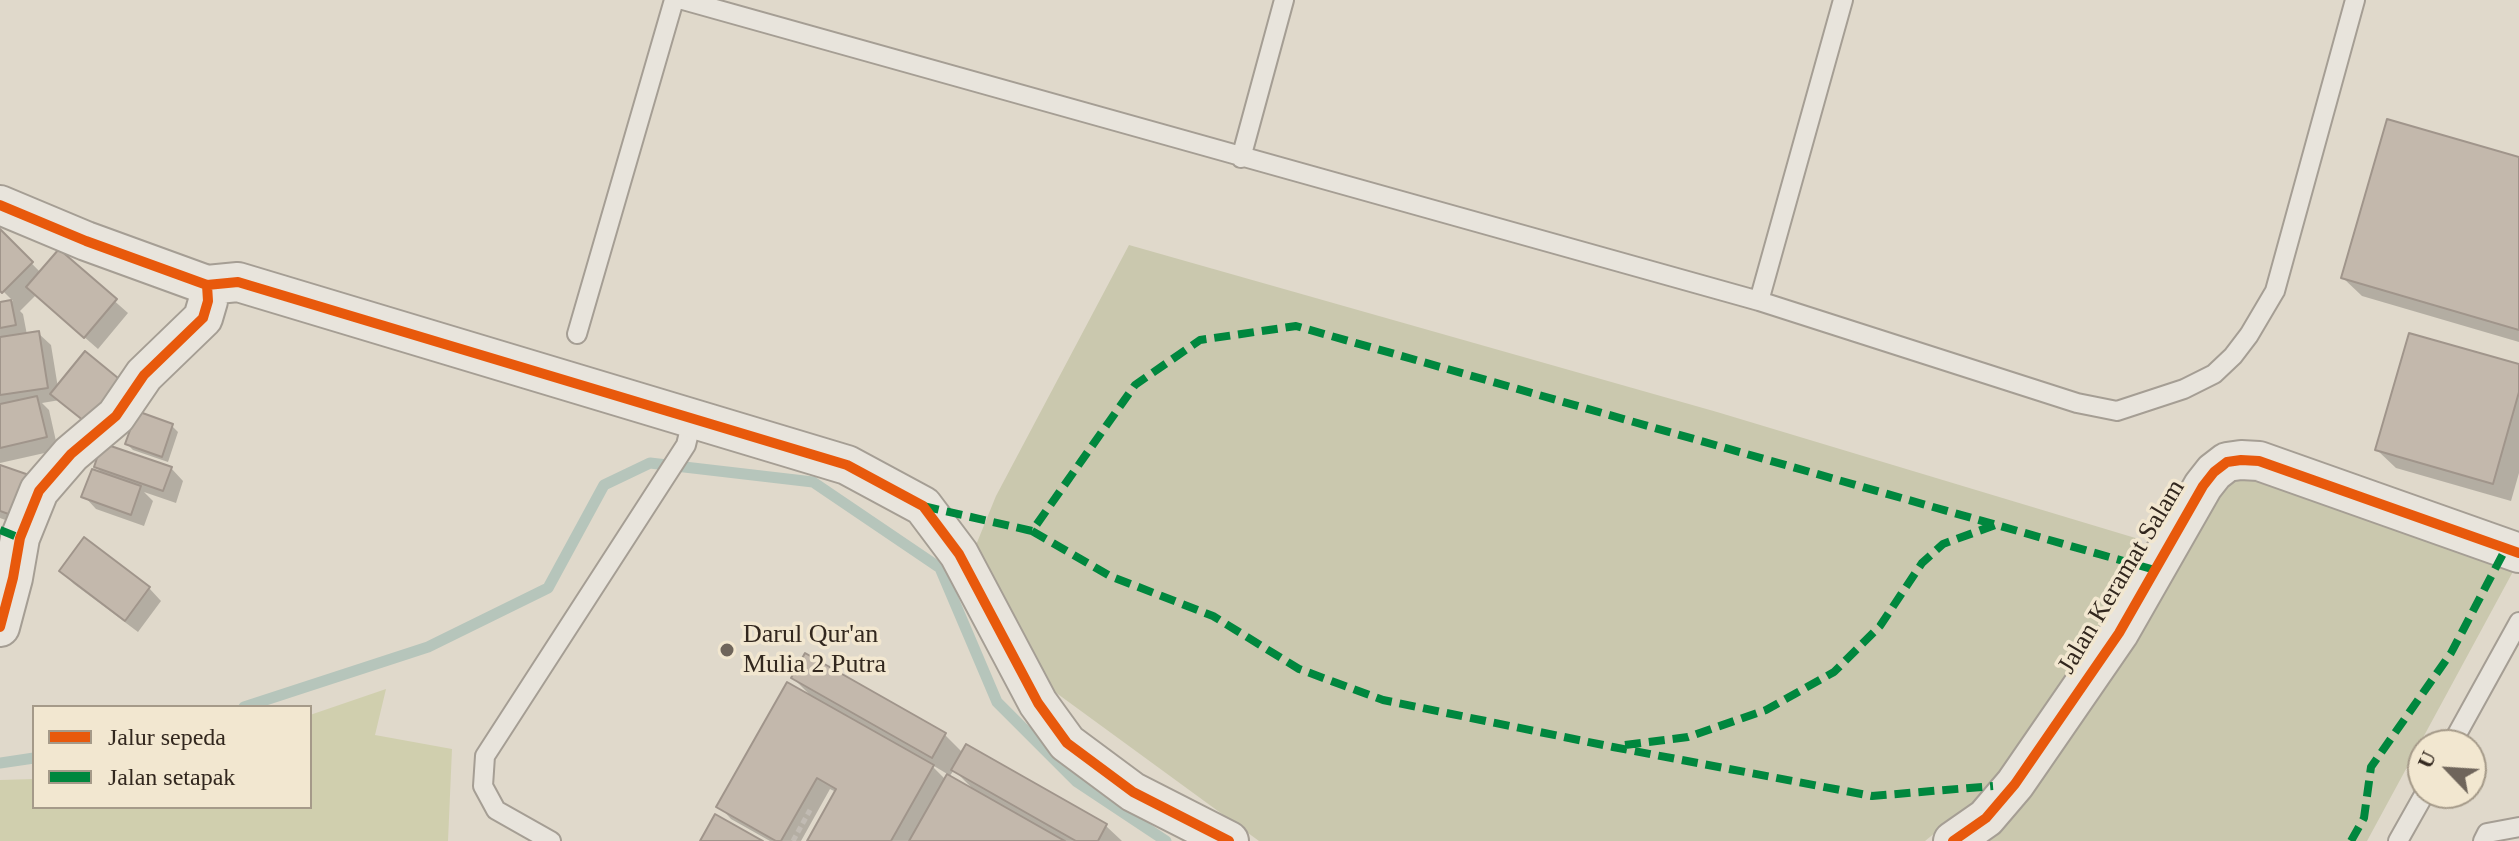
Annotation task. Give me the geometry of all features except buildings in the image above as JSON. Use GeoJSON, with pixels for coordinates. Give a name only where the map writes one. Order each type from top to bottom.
{"type":"FeatureCollection","features":[{"type":"Feature","properties":{"kind":"street"},"geometry":{"type":"LineString","coordinates":[[0,205],[86,241],[207,285],[238,282],[689,432],[847,465],[923,506],[959,554],[1038,703],[1067,743],[1133,792],[1229,841]]}},
{"type":"Feature","properties":{"kind":"street"},"geometry":{"type":"LineString","coordinates":[[0,627],[13,578],[10,534],[39,491],[71,454],[116,416],[144,375],[203,318],[208,301],[207,285]]}},
{"type":"Feature","properties":{"kind":"street","name":"Jalan Keramat Salam"},"geometry":{"type":"LineString","coordinates":[[1953,841],[1986,818],[2015,784],[2119,633],[2203,486],[2227,462],[2259,461],[2519,553]]}},
{"type":"Feature","properties":{"kind":"lane"},"geometry":{"type":"LineString","coordinates":[[577,334],[674,0]]}},
{"type":"Feature","properties":{"kind":"lane"},"geometry":{"type":"LineString","coordinates":[[683,0],[1759,301],[2077,403],[2117,411],[2184,389],[2214,374],[2249,335],[2275,291],[2355,0]]}},
{"type":"Feature","properties":{"kind":"lane"},"geometry":{"type":"LineString","coordinates":[[1241,158],[1284,0]]}},
{"type":"Feature","properties":{"kind":"lane"},"geometry":{"type":"LineString","coordinates":[[1759,301],[1843,0]]}},
{"type":"Feature","properties":{"kind":"lane"},"geometry":{"type":"LineString","coordinates":[[551,841],[496,810],[483,786],[485,756],[668,472],[689,432]]}},
{"type":"Feature","properties":{"kind":"lane"},"geometry":{"type":"LineString","coordinates":[[2460,729],[2519,622]]}},
{"type":"Feature","properties":{"kind":"lane"},"geometry":{"type":"LineString","coordinates":[[2398,841],[2416,809]]}},
{"type":"Feature","properties":{"kind":"lane"},"geometry":{"type":"LineString","coordinates":[[2483,841],[2487,833],[2519,827]]}},
{"type":"Feature","properties":{"kind":"path"},"geometry":{"type":"LineString","coordinates":[[793,841],[810,810]]}},
{"type":"Feature","properties":{"kind":"green space"},"geometry":{"type":"Polygon","coordinates":[[[386,689],[375,735],[452,749],[448,841],[0,841],[0,780],[32,779],[32,809],[312,809],[312,714],[386,689]]]}},
{"type":"Feature","properties":{"kind":"shaded area"},"geometry":{"type":"Polygon","coordinates":[[[1129,245],[1717,412],[2142,540],[2101,625],[1993,786],[1925,841],[1259,841],[1055,692],[976,545],[996,496],[1129,245]]]}},
{"type":"Feature","properties":{"kind":"shaded area"},"geometry":{"type":"Polygon","coordinates":[[[2242,476],[2516,566],[2428,729],[2407,729],[2407,767],[2367,841],[1977,841],[2213,494],[2242,476]]]}},
{"type":"Feature","properties":{"kind":"waterway"},"geometry":{"type":"LineString","coordinates":[[250,705],[428,647],[548,588],[604,485],[650,463],[813,482],[940,568],[997,702],[1077,782],[1166,841]]}},
{"type":"Feature","properties":{"kind":"waterway"},"geometry":{"type":"LineString","coordinates":[[0,763],[32,758]]}},
{"type":"Feature","properties":{"kind":"marked path"},"geometry":{"type":"LineString","coordinates":[[923,506],[1032,531],[1135,385],[1200,340],[1296,326],[2155,570]]}},
{"type":"Feature","properties":{"kind":"marked path"},"geometry":{"type":"LineString","coordinates":[[1625,745],[1688,737],[1766,710],[1834,672],[1880,626],[1922,563],[1943,544],[1995,525]]}},
{"type":"Feature","properties":{"kind":"marked path"},"geometry":{"type":"LineString","coordinates":[[0,530],[20,538]]}},
{"type":"Feature","properties":{"kind":"marked path"},"geometry":{"type":"LineString","coordinates":[[1032,531],[1110,576],[1213,616],[1299,669],[1383,700],[1872,796],[1993,786]]}},
{"type":"Feature","properties":{"kind":"marked path"},"geometry":{"type":"LineString","coordinates":[[2351,841],[2364,818],[2371,767],[2451,653],[2506,548]]}},
{"type":"Feature","properties":{"kind":"cycle path"},"geometry":{"type":"LineString","coordinates":[[0,205],[86,241],[207,285],[238,282],[847,465],[923,506],[959,554],[1038,703],[1067,743],[1133,792],[1229,841]]}},
{"type":"Feature","properties":{"kind":"cycle path"},"geometry":{"type":"LineString","coordinates":[[0,627],[20,538],[39,491],[71,454],[116,416],[144,375],[203,318],[208,301],[207,285]]}},
{"type":"Feature","properties":{"kind":"cycle path"},"geometry":{"type":"LineString","coordinates":[[1953,841],[1986,818],[2015,784],[2119,633],[2203,486],[2227,462],[2259,461],[2519,553]]}},
{"type":"Feature","properties":{"kind":"place","name":"Darul Qur'an Mulia 2 Putra"},"geometry":{"type":"Point","coordinates":[727,650]}}]}
